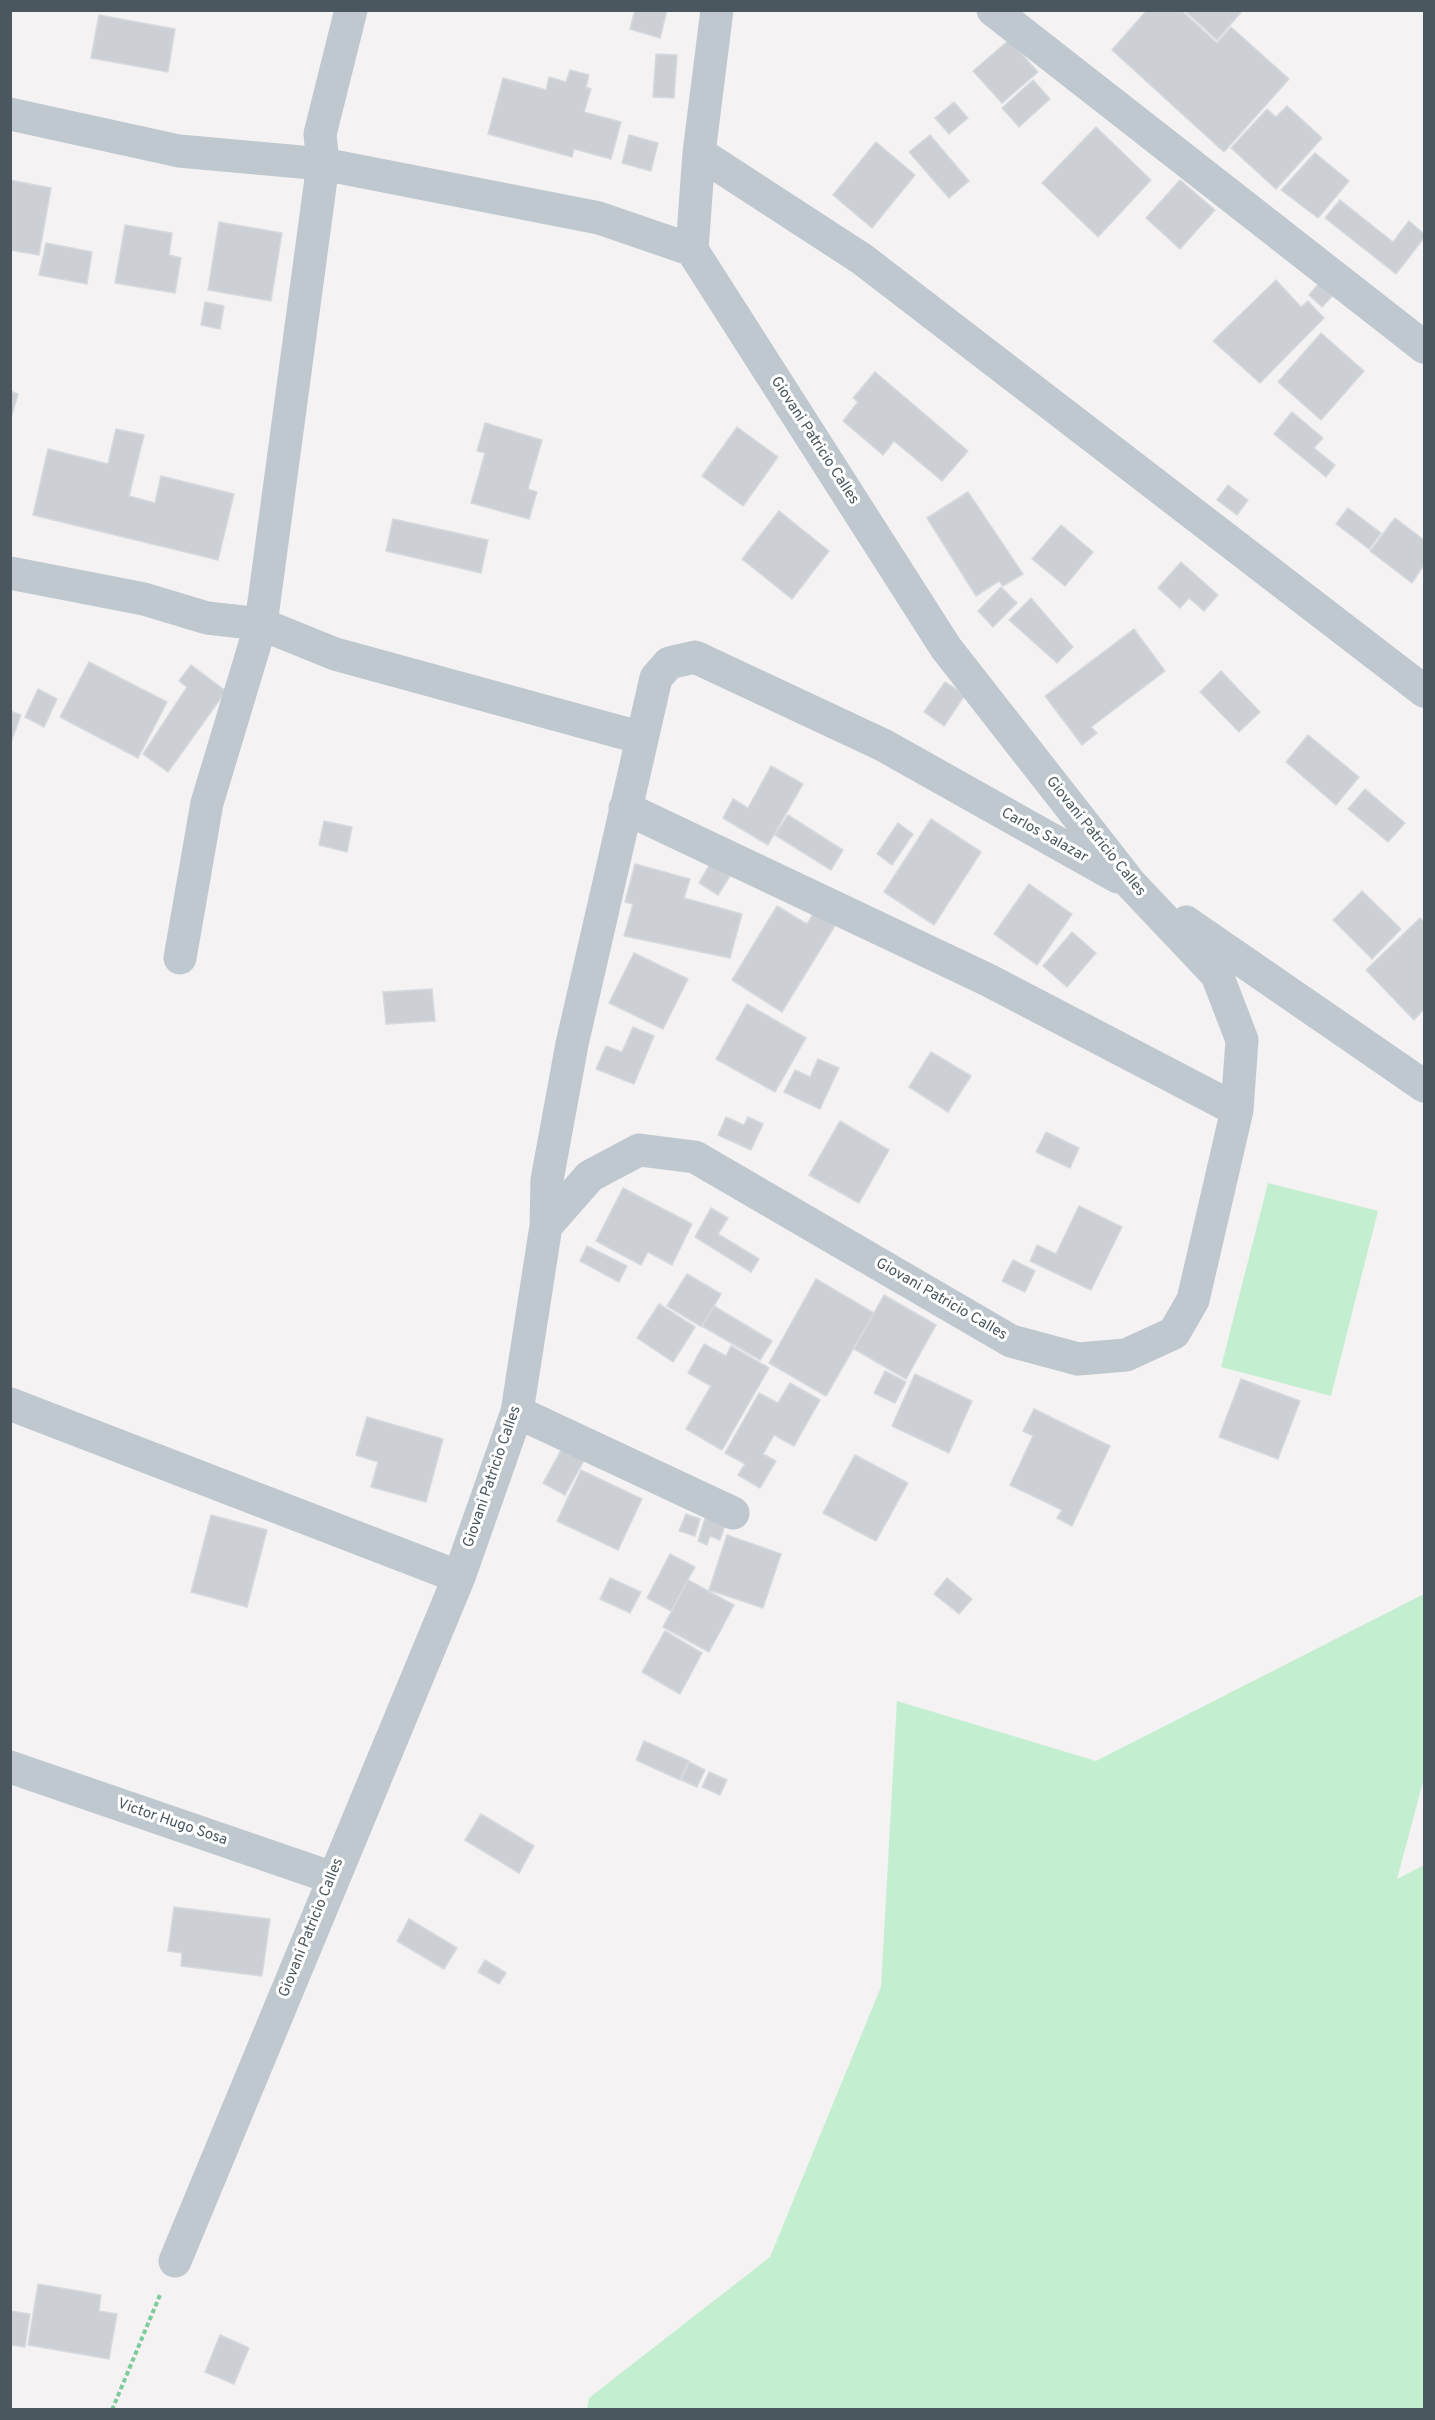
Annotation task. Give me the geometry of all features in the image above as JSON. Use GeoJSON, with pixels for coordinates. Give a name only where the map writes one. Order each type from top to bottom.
{"type":"FeatureCollection","features":[{"type":"Feature","properties":{"kind":"street"},"geometry":{"type":"LineString","coordinates":[[180,958],[207,803],[261,624],[323,164],[320,134],[351,10]]}},
{"type":"Feature","properties":{"kind":"street"},"geometry":{"type":"LineString","coordinates":[[10,114],[179,151],[323,164],[599,218],[692,250],[699,153],[717,10]]}},
{"type":"Feature","properties":{"kind":"street"},"geometry":{"type":"LineString","coordinates":[[993,10],[1425,347]]}},
{"type":"Feature","properties":{"kind":"street"},"geometry":{"type":"LineString","coordinates":[[699,153],[862,259],[1425,691]]}},
{"type":"Feature","properties":{"kind":"street","name":"Giovani Patricio Calles"},"geometry":{"type":"LineString","coordinates":[[175,2261],[459,1577],[517,1412],[546,1226],[590,1176],[639,1150],[695,1157],[1011,1341],[1078,1359],[1126,1355],[1174,1333],[1193,1300],[1237,1110],[1242,1040],[1217,975],[1130,884],[946,648],[692,250]]}},
{"type":"Feature","properties":{"kind":"street"},"geometry":{"type":"LineString","coordinates":[[10,573],[144,599],[207,618],[261,624],[335,654],[642,738],[572,1044],[547,1180],[546,1226]]}},
{"type":"Feature","properties":{"kind":"street","name":"Carlos Salazar"},"geometry":{"type":"LineString","coordinates":[[642,738],[656,678],[669,663],[695,657],[883,745],[1130,884],[1425,1086]]}},
{"type":"Feature","properties":{"kind":"street"},"geometry":{"type":"LineString","coordinates":[[625,808],[988,980],[1237,1110]]}},
{"type":"Feature","properties":{"kind":"street"},"geometry":{"type":"LineString","coordinates":[[10,1404],[459,1577]]}},
{"type":"Feature","properties":{"kind":"street"},"geometry":{"type":"LineString","coordinates":[[517,1412],[733,1514]]}},
{"type":"Feature","properties":{"kind":"street","name":"Victor Hugo Sosa"},"geometry":{"type":"LineString","coordinates":[[10,1767],[333,1878]]}},
{"type":"Feature","properties":{"kind":"path"},"geometry":{"type":"LineString","coordinates":[[112,2409],[175,2261]]}},
{"type":"Feature","properties":{"kind":"green space"},"geometry":{"type":"Polygon","coordinates":[[[1268,1183],[1378,1211],[1331,1396],[1221,1367],[1268,1183]]]}},
{"type":"Feature","properties":{"kind":"green space"},"geometry":{"type":"Polygon","coordinates":[[[1424,1594],[1424,1778],[1397,1879],[1424,1865],[1424,2409],[587,2409],[589,2398],[770,2257],[881,1987],[897,1701],[1096,1761],[1424,1594]]]}},
{"type":"Feature","properties":{"kind":"building"},"geometry":{"type":"Polygon","coordinates":[[[635,10],[667,10],[660,38],[630,29],[635,10]]]}},
{"type":"Feature","properties":{"kind":"building"},"geometry":{"type":"Polygon","coordinates":[[[1147,10],[1181,10],[1217,43],[1231,27],[1289,79],[1224,152],[1112,50],[1147,10]]]}},
{"type":"Feature","properties":{"kind":"building"},"geometry":{"type":"Polygon","coordinates":[[[1184,10],[1243,10],[1217,40],[1184,10]]]}},
{"type":"Feature","properties":{"kind":"building"},"geometry":{"type":"Polygon","coordinates":[[[99,15],[175,29],[168,72],[91,58],[99,15]]]}},
{"type":"Feature","properties":{"kind":"building"},"geometry":{"type":"Polygon","coordinates":[[[1009,40],[1038,72],[1002,103],[973,71],[1009,40]]]}},
{"type":"Feature","properties":{"kind":"building"},"geometry":{"type":"Polygon","coordinates":[[[656,54],[677,55],[674,98],[653,97],[656,54]]]}},
{"type":"Feature","properties":{"kind":"building"},"geometry":{"type":"Polygon","coordinates":[[[570,70],[589,75],[586,87],[591,89],[584,112],[621,122],[611,159],[574,149],[572,157],[488,134],[503,78],[546,90],[549,77],[566,82],[570,70]]]}},
{"type":"Feature","properties":{"kind":"building"},"geometry":{"type":"Polygon","coordinates":[[[1033,80],[1050,99],[1019,127],[1002,108],[1033,80]]]}},
{"type":"Feature","properties":{"kind":"building"},"geometry":{"type":"Polygon","coordinates":[[[954,102],[968,118],[949,134],[935,118],[954,102]]]}},
{"type":"Feature","properties":{"kind":"building"},"geometry":{"type":"Polygon","coordinates":[[[1287,106],[1322,138],[1276,189],[1231,148],[1267,109],[1276,117],[1287,106]]]}},
{"type":"Feature","properties":{"kind":"building"},"geometry":{"type":"Polygon","coordinates":[[[1096,127],[1151,180],[1098,237],[1042,183],[1096,127]]]}},
{"type":"Feature","properties":{"kind":"building"},"geometry":{"type":"Polygon","coordinates":[[[629,135],[658,143],[651,171],[622,163],[629,135]]]}},
{"type":"Feature","properties":{"kind":"building"},"geometry":{"type":"Polygon","coordinates":[[[930,135],[969,181],[949,198],[909,152],[930,135]]]}},
{"type":"Feature","properties":{"kind":"building"},"geometry":{"type":"Polygon","coordinates":[[[876,142],[915,175],[872,228],[833,195],[876,142]]]}},
{"type":"Feature","properties":{"kind":"building"},"geometry":{"type":"Polygon","coordinates":[[[1315,153],[1349,181],[1318,218],[1281,190],[1315,153]]]}},
{"type":"Feature","properties":{"kind":"building"},"geometry":{"type":"Polygon","coordinates":[[[10,180],[51,188],[39,255],[10,250],[10,180]]]}},
{"type":"Feature","properties":{"kind":"building"},"geometry":{"type":"Polygon","coordinates":[[[1180,180],[1215,210],[1180,249],[1146,218],[1180,180]]]}},
{"type":"Feature","properties":{"kind":"building"},"geometry":{"type":"Polygon","coordinates":[[[1340,200],[1393,242],[1409,221],[1424,234],[1424,238],[1396,274],[1325,218],[1340,200]]]}},
{"type":"Feature","properties":{"kind":"building"},"geometry":{"type":"Polygon","coordinates":[[[219,222],[282,233],[271,301],[208,290],[219,222]]]}},
{"type":"Feature","properties":{"kind":"building"},"geometry":{"type":"Polygon","coordinates":[[[125,225],[172,233],[169,255],[181,258],[175,293],[115,283],[125,225]]]}},
{"type":"Feature","properties":{"kind":"building"},"geometry":{"type":"Polygon","coordinates":[[[46,243],[92,252],[87,284],[39,275],[46,243]]]}},
{"type":"Feature","properties":{"kind":"building"},"geometry":{"type":"Polygon","coordinates":[[[1276,280],[1301,307],[1308,301],[1324,318],[1260,383],[1213,341],[1276,280]]]}},
{"type":"Feature","properties":{"kind":"building"},"geometry":{"type":"Polygon","coordinates":[[[1320,282],[1334,294],[1322,307],[1309,295],[1320,282]]]}},
{"type":"Feature","properties":{"kind":"building"},"geometry":{"type":"Polygon","coordinates":[[[205,302],[224,306],[220,329],[201,325],[205,302]]]}},
{"type":"Feature","properties":{"kind":"building"},"geometry":{"type":"Polygon","coordinates":[[[1321,333],[1364,371],[1321,420],[1278,382],[1321,333]]]}},
{"type":"Feature","properties":{"kind":"building"},"geometry":{"type":"Polygon","coordinates":[[[875,372],[968,451],[942,481],[894,441],[883,455],[843,421],[858,402],[853,398],[875,372]]]}},
{"type":"Feature","properties":{"kind":"building"},"geometry":{"type":"Polygon","coordinates":[[[10,391],[18,394],[10,421],[10,391]]]}},
{"type":"Feature","properties":{"kind":"building"},"geometry":{"type":"Polygon","coordinates":[[[1292,412],[1323,438],[1314,448],[1335,465],[1326,477],[1274,434],[1292,412]]]}},
{"type":"Feature","properties":{"kind":"building"},"geometry":{"type":"Polygon","coordinates":[[[485,423],[542,440],[528,489],[537,492],[529,519],[471,503],[485,453],[477,451],[485,423]]]}},
{"type":"Feature","properties":{"kind":"building"},"geometry":{"type":"Polygon","coordinates":[[[737,427],[778,457],[743,506],[702,476],[737,427]]]}},
{"type":"Feature","properties":{"kind":"building"},"geometry":{"type":"Polygon","coordinates":[[[116,429],[144,435],[129,496],[155,503],[161,476],[234,494],[218,560],[33,515],[48,449],[108,464],[116,429]]]}},
{"type":"Feature","properties":{"kind":"building"},"geometry":{"type":"Polygon","coordinates":[[[1228,485],[1248,500],[1237,515],[1217,500],[1228,485]]]}},
{"type":"Feature","properties":{"kind":"building"},"geometry":{"type":"Polygon","coordinates":[[[968,492],[1023,574],[1003,586],[999,581],[976,596],[927,518],[968,492]]]}},
{"type":"Feature","properties":{"kind":"building"},"geometry":{"type":"Polygon","coordinates":[[[1348,508],[1381,533],[1369,549],[1336,524],[1348,508]]]}},
{"type":"Feature","properties":{"kind":"building"},"geometry":{"type":"Polygon","coordinates":[[[779,511],[829,551],[792,599],[742,559],[779,511]]]}},
{"type":"Feature","properties":{"kind":"building"},"geometry":{"type":"Polygon","coordinates":[[[1395,518],[1424,540],[1424,565],[1412,583],[1370,551],[1395,518]]]}},
{"type":"Feature","properties":{"kind":"building"},"geometry":{"type":"Polygon","coordinates":[[[393,519],[488,540],[481,573],[386,551],[393,519]]]}},
{"type":"Feature","properties":{"kind":"building"},"geometry":{"type":"Polygon","coordinates":[[[1061,525],[1093,552],[1065,586],[1032,559],[1061,525]]]}},
{"type":"Feature","properties":{"kind":"building"},"geometry":{"type":"Polygon","coordinates":[[[1181,562],[1218,595],[1204,611],[1189,598],[1180,608],[1158,588],[1181,562]]]}},
{"type":"Feature","properties":{"kind":"building"},"geometry":{"type":"Polygon","coordinates":[[[1001,587],[1017,603],[993,627],[978,611],[1001,587]]]}},
{"type":"Feature","properties":{"kind":"building"},"geometry":{"type":"Polygon","coordinates":[[[1031,598],[1073,647],[1057,663],[1009,620],[1031,598]]]}},
{"type":"Feature","properties":{"kind":"building"},"geometry":{"type":"Polygon","coordinates":[[[1134,629],[1165,671],[1091,727],[1097,733],[1082,745],[1045,696],[1134,629]]]}},
{"type":"Feature","properties":{"kind":"building"},"geometry":{"type":"Polygon","coordinates":[[[89,662],[167,702],[138,758],[60,717],[89,662]]]}},
{"type":"Feature","properties":{"kind":"building"},"geometry":{"type":"Polygon","coordinates":[[[191,665],[226,691],[168,772],[143,754],[187,687],[179,681],[191,665]]]}},
{"type":"Feature","properties":{"kind":"building"},"geometry":{"type":"Polygon","coordinates":[[[1221,671],[1260,712],[1239,732],[1200,692],[1221,671]]]}},
{"type":"Feature","properties":{"kind":"building"},"geometry":{"type":"Polygon","coordinates":[[[945,682],[965,695],[944,726],[924,712],[945,682]]]}},
{"type":"Feature","properties":{"kind":"building"},"geometry":{"type":"Polygon","coordinates":[[[38,689],[57,699],[44,727],[25,717],[38,689]]]}},
{"type":"Feature","properties":{"kind":"building"},"geometry":{"type":"Polygon","coordinates":[[[10,711],[21,715],[10,745],[10,711]]]}},
{"type":"Feature","properties":{"kind":"building"},"geometry":{"type":"Polygon","coordinates":[[[1308,735],[1359,777],[1336,805],[1286,762],[1308,735]]]}},
{"type":"Feature","properties":{"kind":"building"},"geometry":{"type":"Polygon","coordinates":[[[771,766],[803,784],[768,845],[723,818],[733,799],[748,808],[771,766]]]}},
{"type":"Feature","properties":{"kind":"building"},"geometry":{"type":"Polygon","coordinates":[[[1365,789],[1405,823],[1388,842],[1348,809],[1365,789]]]}},
{"type":"Feature","properties":{"kind":"building"},"geometry":{"type":"Polygon","coordinates":[[[788,815],[843,850],[831,870],[775,835],[788,815]]]}},
{"type":"Feature","properties":{"kind":"building"},"geometry":{"type":"Polygon","coordinates":[[[931,819],[981,852],[934,925],[884,892],[931,819]]]}},
{"type":"Feature","properties":{"kind":"building"},"geometry":{"type":"Polygon","coordinates":[[[324,821],[352,827],[347,852],[319,845],[324,821]]]}},
{"type":"Feature","properties":{"kind":"building"},"geometry":{"type":"Polygon","coordinates":[[[898,823],[913,834],[892,865],[877,854],[898,823]]]}},
{"type":"Feature","properties":{"kind":"building"},"geometry":{"type":"Polygon","coordinates":[[[635,864],[690,879],[684,898],[742,914],[730,958],[624,936],[633,904],[625,902],[635,864]]]}},
{"type":"Feature","properties":{"kind":"building"},"geometry":{"type":"Polygon","coordinates":[[[710,864],[730,876],[718,895],[699,883],[710,864]]]}},
{"type":"Feature","properties":{"kind":"building"},"geometry":{"type":"Polygon","coordinates":[[[1029,884],[1072,914],[1037,965],[994,934],[1029,884]]]}},
{"type":"Feature","properties":{"kind":"building"},"geometry":{"type":"Polygon","coordinates":[[[1362,891],[1401,929],[1372,959],[1333,920],[1362,891]]]}},
{"type":"Feature","properties":{"kind":"building"},"geometry":{"type":"Polygon","coordinates":[[[777,906],[807,924],[815,911],[836,924],[782,1012],[732,980],[777,906]]]}},
{"type":"Feature","properties":{"kind":"building"},"geometry":{"type":"Polygon","coordinates":[[[1420,918],[1424,922],[1424,1009],[1414,1020],[1366,970],[1420,918]]]}},
{"type":"Feature","properties":{"kind":"building"},"geometry":{"type":"Polygon","coordinates":[[[1072,932],[1096,953],[1067,987],[1043,966],[1072,932]]]}},
{"type":"Feature","properties":{"kind":"building"},"geometry":{"type":"Polygon","coordinates":[[[634,953],[688,979],[663,1029],[609,1003],[634,953]]]}},
{"type":"Feature","properties":{"kind":"building"},"geometry":{"type":"Polygon","coordinates":[[[432,989],[435,1021],[386,1024],[383,992],[432,989]]]}},
{"type":"Feature","properties":{"kind":"building"},"geometry":{"type":"Polygon","coordinates":[[[747,1004],[806,1038],[775,1092],[716,1059],[747,1004]]]}},
{"type":"Feature","properties":{"kind":"building"},"geometry":{"type":"Polygon","coordinates":[[[633,1027],[654,1036],[634,1084],[596,1069],[606,1046],[622,1052],[633,1027]]]}},
{"type":"Feature","properties":{"kind":"building"},"geometry":{"type":"Polygon","coordinates":[[[931,1052],[971,1076],[948,1112],[909,1087],[931,1052]]]}},
{"type":"Feature","properties":{"kind":"building"},"geometry":{"type":"Polygon","coordinates":[[[818,1059],[839,1068],[820,1109],[784,1092],[795,1070],[810,1077],[818,1059]]]}},
{"type":"Feature","properties":{"kind":"building"},"geometry":{"type":"Polygon","coordinates":[[[726,1117],[744,1125],[748,1117],[763,1124],[751,1150],[718,1135],[726,1117]]]}},
{"type":"Feature","properties":{"kind":"building"},"geometry":{"type":"Polygon","coordinates":[[[840,1121],[889,1150],[859,1203],[809,1175],[840,1121]]]}},
{"type":"Feature","properties":{"kind":"building"},"geometry":{"type":"Polygon","coordinates":[[[1046,1132],[1079,1148],[1070,1168],[1036,1152],[1046,1132]]]}},
{"type":"Feature","properties":{"kind":"building"},"geometry":{"type":"Polygon","coordinates":[[[623,1188],[692,1224],[672,1265],[648,1252],[641,1265],[596,1241],[623,1188]]]}},
{"type":"Feature","properties":{"kind":"building"},"geometry":{"type":"Polygon","coordinates":[[[1079,1206],[1122,1227],[1091,1290],[1030,1261],[1037,1245],[1056,1254],[1079,1206]]]}},
{"type":"Feature","properties":{"kind":"building"},"geometry":{"type":"Polygon","coordinates":[[[711,1208],[728,1218],[718,1234],[759,1259],[751,1272],[695,1237],[711,1208]]]}},
{"type":"Feature","properties":{"kind":"building"},"geometry":{"type":"Polygon","coordinates":[[[587,1246],[627,1266],[619,1282],[580,1261],[587,1246]]]}},
{"type":"Feature","properties":{"kind":"building"},"geometry":{"type":"Polygon","coordinates":[[[1013,1260],[1035,1271],[1025,1292],[1002,1281],[1013,1260]]]}},
{"type":"Feature","properties":{"kind":"building"},"geometry":{"type":"Polygon","coordinates":[[[687,1274],[721,1294],[702,1327],[667,1306],[687,1274]]]}},
{"type":"Feature","properties":{"kind":"building"},"geometry":{"type":"Polygon","coordinates":[[[816,1279],[874,1313],[826,1396],[769,1363],[816,1279]]]}},
{"type":"Feature","properties":{"kind":"building"},"geometry":{"type":"Polygon","coordinates":[[[884,1295],[936,1325],[906,1379],[854,1349],[884,1295]]]}},
{"type":"Feature","properties":{"kind":"building"},"geometry":{"type":"Polygon","coordinates":[[[659,1304],[695,1327],[673,1362],[637,1338],[659,1304]]]}},
{"type":"Feature","properties":{"kind":"building"},"geometry":{"type":"Polygon","coordinates":[[[714,1306],[772,1341],[760,1360],[702,1326],[714,1306]]]}},
{"type":"Feature","properties":{"kind":"building"},"geometry":{"type":"Polygon","coordinates":[[[704,1344],[726,1356],[731,1346],[769,1368],[722,1450],[686,1429],[711,1386],[688,1373],[704,1344]]]}},
{"type":"Feature","properties":{"kind":"building"},"geometry":{"type":"Polygon","coordinates":[[[885,1371],[906,1382],[895,1403],[874,1393],[885,1371]]]}},
{"type":"Feature","properties":{"kind":"building"},"geometry":{"type":"Polygon","coordinates":[[[915,1374],[972,1401],[949,1453],[892,1426],[915,1374]]]}},
{"type":"Feature","properties":{"kind":"building"},"geometry":{"type":"Polygon","coordinates":[[[1241,1379],[1300,1401],[1278,1459],[1219,1437],[1241,1379]]]}},
{"type":"Feature","properties":{"kind":"building"},"geometry":{"type":"Polygon","coordinates":[[[790,1383],[820,1400],[794,1446],[774,1435],[763,1454],[776,1461],[760,1488],[738,1475],[745,1464],[725,1453],[759,1393],[778,1403],[790,1383]]]}},
{"type":"Feature","properties":{"kind":"building"},"geometry":{"type":"Polygon","coordinates":[[[1034,1409],[1110,1446],[1072,1526],[1057,1518],[1062,1510],[1010,1485],[1033,1436],[1023,1431],[1034,1409]]]}},
{"type":"Feature","properties":{"kind":"building"},"geometry":{"type":"Polygon","coordinates":[[[367,1417],[443,1439],[426,1502],[371,1487],[378,1462],[356,1455],[367,1417]]]}},
{"type":"Feature","properties":{"kind":"building"},"geometry":{"type":"Polygon","coordinates":[[[565,1443],[587,1455],[565,1495],[543,1483],[565,1443]]]}},
{"type":"Feature","properties":{"kind":"building"},"geometry":{"type":"Polygon","coordinates":[[[855,1455],[908,1483],[876,1541],[823,1513],[855,1455]]]}},
{"type":"Feature","properties":{"kind":"building"},"geometry":{"type":"Polygon","coordinates":[[[581,1470],[642,1499],[618,1550],[557,1521],[581,1470]]]}},
{"type":"Feature","properties":{"kind":"building"},"geometry":{"type":"Polygon","coordinates":[[[707,1512],[727,1519],[720,1540],[710,1536],[707,1545],[698,1541],[707,1512]]]}},
{"type":"Feature","properties":{"kind":"building"},"geometry":{"type":"Polygon","coordinates":[[[686,1514],[700,1519],[695,1536],[679,1531],[686,1514]]]}},
{"type":"Feature","properties":{"kind":"building"},"geometry":{"type":"Polygon","coordinates":[[[211,1515],[267,1530],[247,1607],[191,1592],[211,1515]]]}},
{"type":"Feature","properties":{"kind":"building"},"geometry":{"type":"Polygon","coordinates":[[[727,1535],[781,1554],[763,1608],[709,1590],[727,1535]]]}},
{"type":"Feature","properties":{"kind":"building"},"geometry":{"type":"Polygon","coordinates":[[[670,1554],[695,1567],[671,1611],[647,1598],[670,1554]]]}},
{"type":"Feature","properties":{"kind":"building"},"geometry":{"type":"Polygon","coordinates":[[[610,1578],[641,1592],[630,1613],[600,1599],[610,1578]]]}},
{"type":"Feature","properties":{"kind":"building"},"geometry":{"type":"Polygon","coordinates":[[[947,1578],[972,1599],[959,1614],[934,1594],[947,1578]]]}},
{"type":"Feature","properties":{"kind":"building"},"geometry":{"type":"Polygon","coordinates":[[[688,1580],[734,1605],[709,1652],[663,1627],[688,1580]]]}},
{"type":"Feature","properties":{"kind":"building"},"geometry":{"type":"Polygon","coordinates":[[[665,1631],[702,1653],[680,1694],[642,1672],[665,1631]]]}},
{"type":"Feature","properties":{"kind":"building"},"geometry":{"type":"Polygon","coordinates":[[[644,1741],[689,1761],[680,1780],[636,1760],[644,1741]]]}},
{"type":"Feature","properties":{"kind":"building"},"geometry":{"type":"Polygon","coordinates":[[[689,1762],[705,1770],[697,1787],[681,1780],[689,1762]]]}},
{"type":"Feature","properties":{"kind":"building"},"geometry":{"type":"Polygon","coordinates":[[[709,1772],[727,1780],[720,1795],[702,1787],[709,1772]]]}},
{"type":"Feature","properties":{"kind":"building"},"geometry":{"type":"Polygon","coordinates":[[[481,1814],[534,1846],[519,1873],[465,1840],[481,1814]]]}},
{"type":"Feature","properties":{"kind":"building"},"geometry":{"type":"Polygon","coordinates":[[[174,1907],[270,1919],[262,1976],[181,1966],[182,1953],[168,1951],[174,1907]]]}},
{"type":"Feature","properties":{"kind":"building"},"geometry":{"type":"Polygon","coordinates":[[[409,1919],[457,1948],[444,1969],[397,1941],[409,1919]]]}},
{"type":"Feature","properties":{"kind":"building"},"geometry":{"type":"Polygon","coordinates":[[[485,1960],[506,1973],[499,1984],[478,1972],[485,1960]]]}},
{"type":"Feature","properties":{"kind":"building"},"geometry":{"type":"Polygon","coordinates":[[[38,2284],[101,2295],[99,2311],[117,2314],[109,2359],[28,2345],[38,2284]]]}},
{"type":"Feature","properties":{"kind":"building"},"geometry":{"type":"Polygon","coordinates":[[[10,2311],[30,2314],[25,2347],[10,2345],[10,2311]]]}},
{"type":"Feature","properties":{"kind":"building"},"geometry":{"type":"Polygon","coordinates":[[[220,2335],[249,2348],[234,2384],[205,2372],[220,2335]]]}}]}
